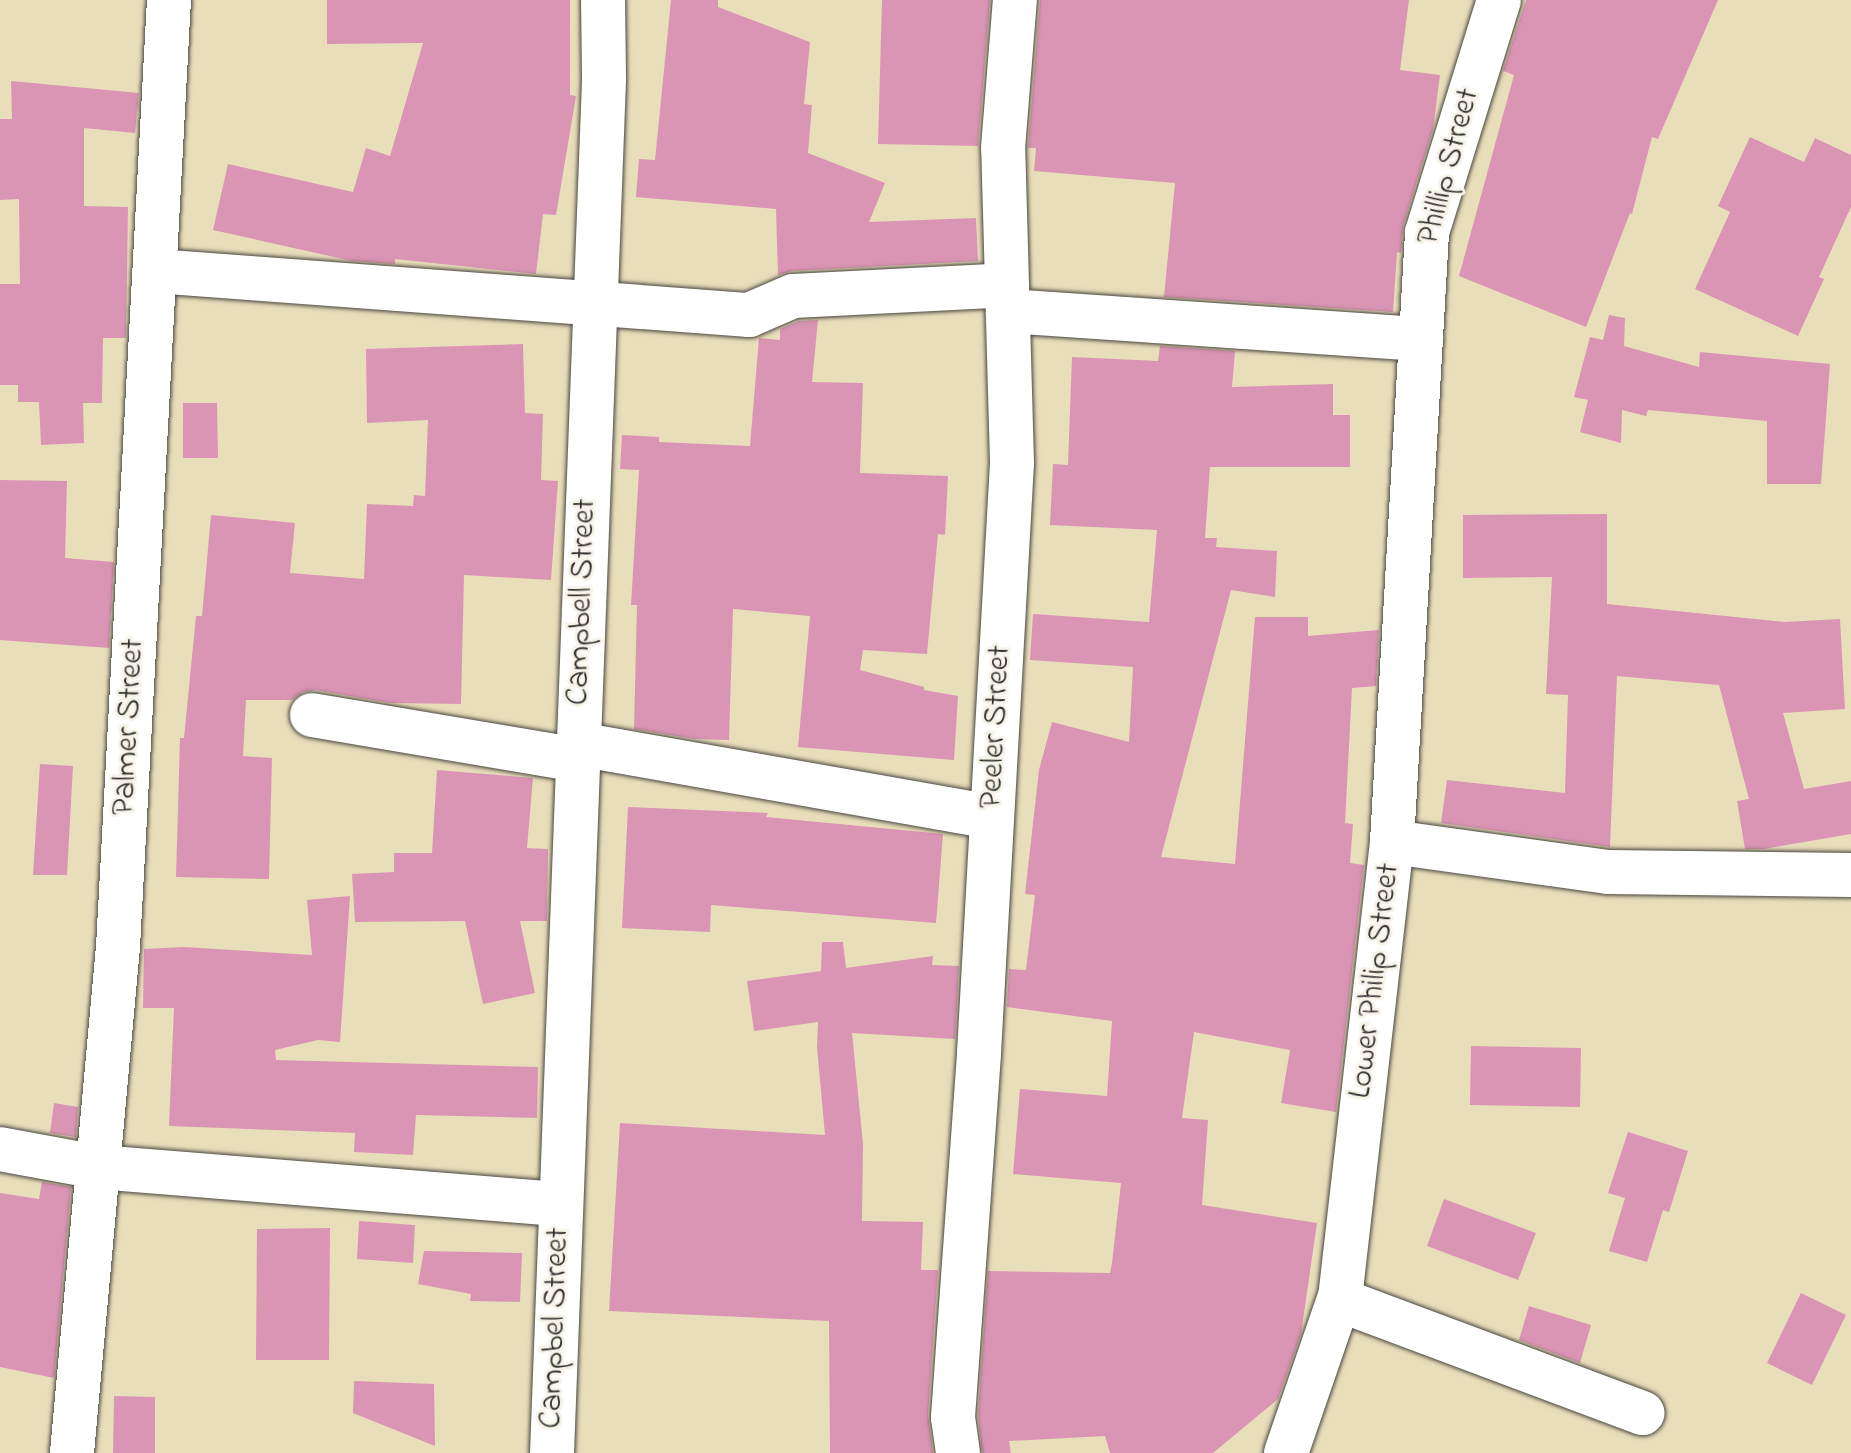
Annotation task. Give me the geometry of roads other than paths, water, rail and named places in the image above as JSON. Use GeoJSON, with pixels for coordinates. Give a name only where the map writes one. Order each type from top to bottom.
{"type":"FeatureCollection","features":[{"type":"Feature","properties":{"kind":"street","name":"Palmer Street"},"geometry":{"type":"LineString","coordinates":[[72,1453],[118,947],[169,0]]}},
{"type":"Feature","properties":{"kind":"street","name":"Campbell Street"},"geometry":{"type":"LineString","coordinates":[[561,1204],[604,78],[603,0]]}},
{"type":"Feature","properties":{"kind":"street","name":"Peeler Street"},"geometry":{"type":"LineString","coordinates":[[958,1453],[953,1417],[1012,463],[1003,148],[1015,0]]}},
{"type":"Feature","properties":{"kind":"street","name":"Phillip Street"},"geometry":{"type":"LineString","coordinates":[[1421,339],[1427,233],[1499,0]]}},
{"type":"Feature","properties":{"kind":"street"},"geometry":{"type":"LineString","coordinates":[[155,271],[595,301],[749,315],[793,296],[1008,298],[1421,339]]}},
{"type":"Feature","properties":{"kind":"street","name":"Lower Philip Street"},"geometry":{"type":"LineString","coordinates":[[1286,1453],[1341,1293],[1392,842],[1421,339]]}},
{"type":"Feature","properties":{"kind":"street"},"geometry":{"type":"LineString","coordinates":[[312,715],[578,752],[992,817]]}},
{"type":"Feature","properties":{"kind":"street"},"geometry":{"type":"LineString","coordinates":[[1392,842],[1608,872],[1851,875]]}},
{"type":"Feature","properties":{"kind":"street"},"geometry":{"type":"LineString","coordinates":[[0,1149],[98,1167],[561,1204]]}},
{"type":"Feature","properties":{"kind":"street","name":"Campbel Street"},"geometry":{"type":"LineString","coordinates":[[552,1453],[561,1204]]}},
{"type":"Feature","properties":{"kind":"street"},"geometry":{"type":"LineString","coordinates":[[1341,1293],[1340,1300],[1643,1413]]}}]}
